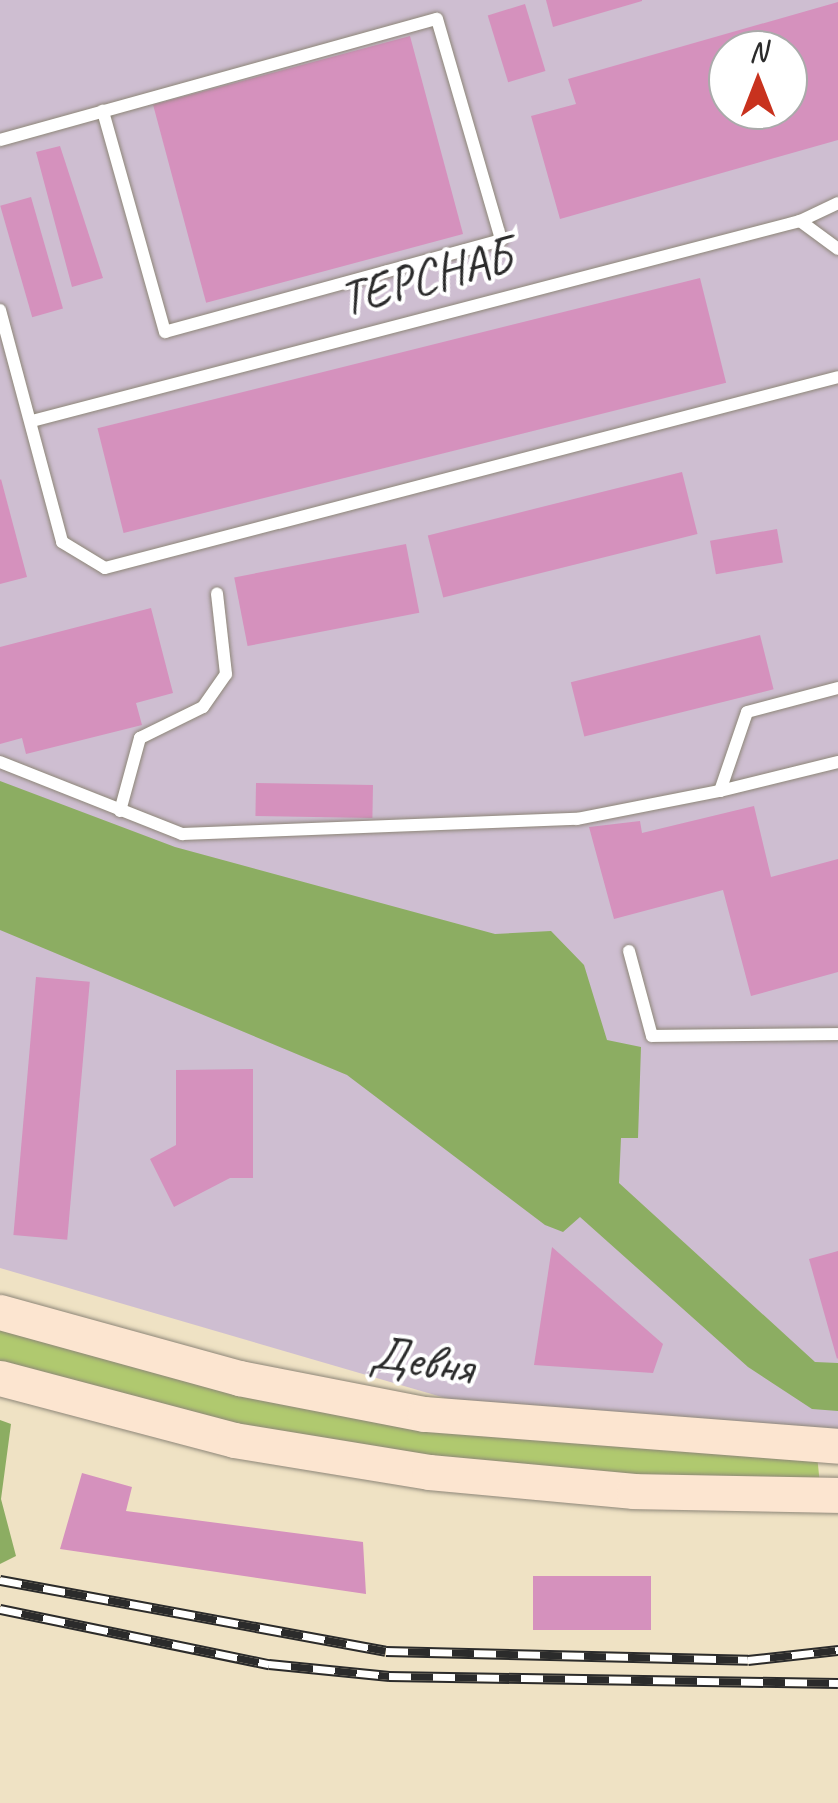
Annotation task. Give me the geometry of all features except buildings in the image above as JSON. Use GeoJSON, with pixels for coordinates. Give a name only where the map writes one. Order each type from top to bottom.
{"type":"FeatureCollection","features":[{"type":"Feature","properties":{"kind":"main road","name":"Девня"},"geometry":{"type":"LineString","coordinates":[[0,1312],[239,1378],[425,1414],[838,1446]]}},
{"type":"Feature","properties":{"kind":"main road"},"geometry":{"type":"LineString","coordinates":[[0,1378],[234,1440],[429,1472],[634,1491],[838,1496]]}},
{"type":"Feature","properties":{"kind":"lane"},"geometry":{"type":"LineString","coordinates":[[0,140],[103,111],[437,19],[501,240],[165,332],[103,111]]}},
{"type":"Feature","properties":{"kind":"lane","name":"ТЕРСНАБ"},"geometry":{"type":"LineString","coordinates":[[32,421],[800,221],[838,203]]}},
{"type":"Feature","properties":{"kind":"lane"},"geometry":{"type":"LineString","coordinates":[[800,221],[838,249]]}},
{"type":"Feature","properties":{"kind":"lane"},"geometry":{"type":"LineString","coordinates":[[0,310],[62,542],[105,568],[838,377]]}},
{"type":"Feature","properties":{"kind":"lane"},"geometry":{"type":"LineString","coordinates":[[120,811],[140,738],[203,706],[226,674],[216,594]]}},
{"type":"Feature","properties":{"kind":"lane"},"geometry":{"type":"LineString","coordinates":[[720,791],[747,712],[838,688]]}},
{"type":"Feature","properties":{"kind":"lane"},"geometry":{"type":"LineString","coordinates":[[0,762],[182,834],[264,836],[578,819],[720,791],[838,762]]}},
{"type":"Feature","properties":{"kind":"lane"},"geometry":{"type":"LineString","coordinates":[[628,951],[652,1036],[838,1034]]}},
{"type":"Feature","properties":{"kind":"shaded area"},"geometry":{"type":"Polygon","coordinates":[[[0,0],[838,0],[838,1452],[452,1400],[0,1268],[0,0]]]}},
{"type":"Feature","properties":{"kind":"green space"},"geometry":{"type":"Polygon","coordinates":[[[0,781],[175,847],[495,934],[551,931],[584,965],[607,1040],[641,1047],[638,1138],[621,1138],[619,1183],[815,1362],[838,1363],[838,1411],[812,1409],[748,1367],[580,1217],[563,1232],[545,1225],[347,1075],[0,930],[0,781]]]}},
{"type":"Feature","properties":{"kind":"green space"},"geometry":{"type":"Polygon","coordinates":[[[0,1312],[239,1378],[816,1445],[821,1495],[429,1472],[0,1378],[0,1312]]]}},
{"type":"Feature","properties":{"kind":"green space"},"geometry":{"type":"Polygon","coordinates":[[[0,1420],[11,1424],[1,1499],[16,1556],[0,1564],[0,1420]]]}},
{"type":"Feature","properties":{"kind":"railway"},"geometry":{"type":"LineString","coordinates":[[0,1580],[386,1651],[748,1660],[838,1650]]}},
{"type":"Feature","properties":{"kind":"railway"},"geometry":{"type":"LineString","coordinates":[[0,1609],[269,1664],[389,1676],[838,1683]]}}]}
